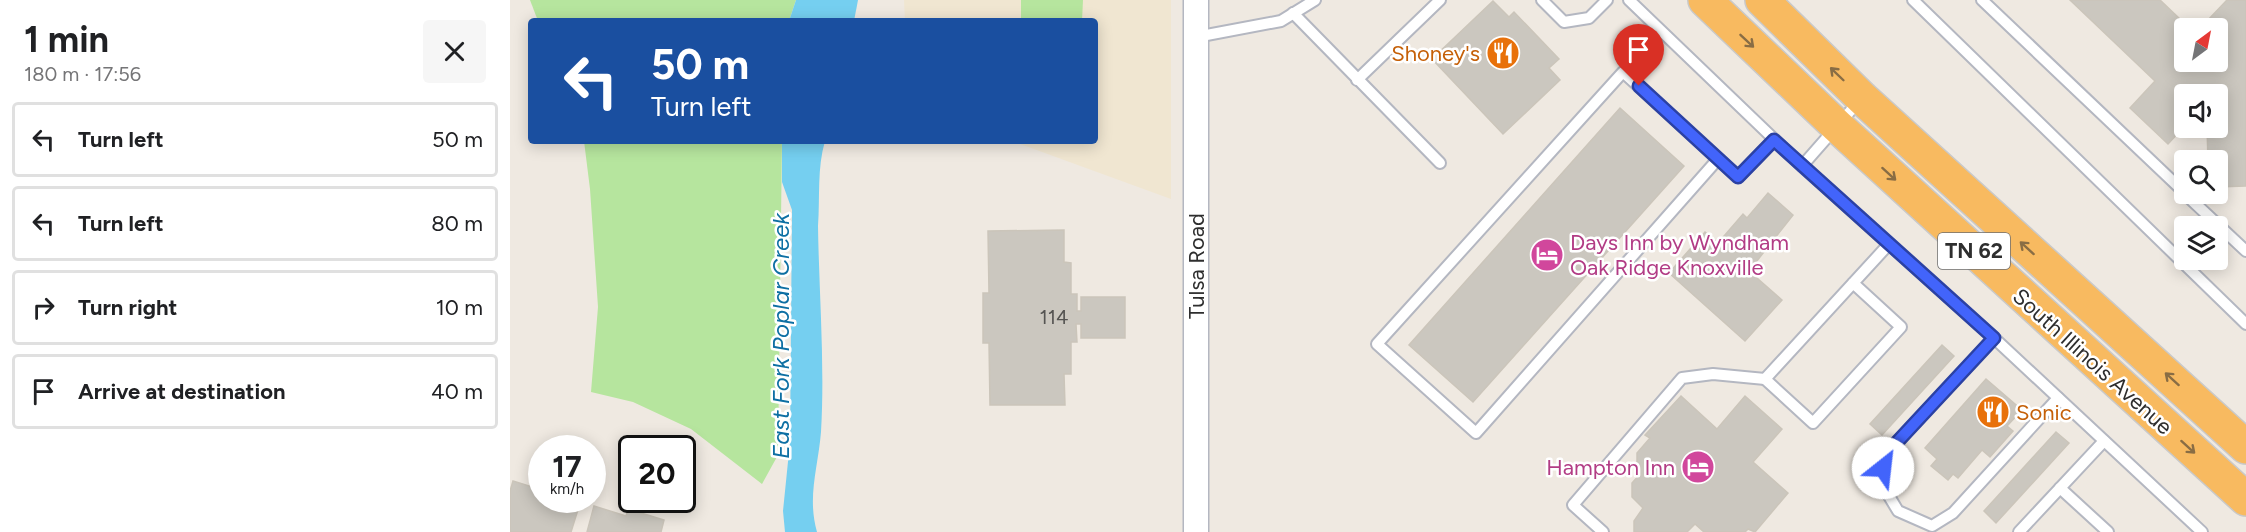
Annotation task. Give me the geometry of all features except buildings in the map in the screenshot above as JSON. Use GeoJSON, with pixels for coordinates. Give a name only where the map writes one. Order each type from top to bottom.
{"type":"FeatureCollection","features":[{"type":"Feature","properties":{"kind":"highway","name":"South Illinois Avenue"},"geometry":{"type":"LineString","coordinates":[[1705,0],[1837,126],[2246,499]]}},
{"type":"Feature","properties":{"kind":"highway","name":"South Illinois Avenue"},"geometry":{"type":"LineString","coordinates":[[1762,0],[1862,98],[2246,447]]}},
{"type":"Feature","properties":{"kind":"street","name":"Tulsa Road"},"geometry":{"type":"LineString","coordinates":[[1196,0],[1196,532]]}},
{"type":"Feature","properties":{"kind":"lane"},"geometry":{"type":"LineString","coordinates":[[1196,37],[1281,21],[1315,0]]}},
{"type":"Feature","properties":{"kind":"lane"},"geometry":{"type":"LineString","coordinates":[[1357,80],[1440,0]]}},
{"type":"Feature","properties":{"kind":"lane"},"geometry":{"type":"LineString","coordinates":[[1542,0],[1564,22],[1589,18],[1607,0]]}},
{"type":"Feature","properties":{"kind":"lane"},"geometry":{"type":"LineString","coordinates":[[1629,0],[1802,166],[1994,338],[2202,532]]}},
{"type":"Feature","properties":{"kind":"lane"},"geometry":{"type":"LineString","coordinates":[[1913,0],[2246,324]]}},
{"type":"Feature","properties":{"kind":"lane"},"geometry":{"type":"LineString","coordinates":[[1982,0],[2174,183]]}},
{"type":"Feature","properties":{"kind":"lane"},"geometry":{"type":"LineString","coordinates":[[1293,13],[1440,163]]}},
{"type":"Feature","properties":{"kind":"lane"},"geometry":{"type":"LineString","coordinates":[[1718,159],[1476,432],[1377,344],[1623,72],[1738,177],[1774,140]]}},
{"type":"Feature","properties":{"kind":"lane"},"geometry":{"type":"LineString","coordinates":[[1802,166],[1862,98]]}},
{"type":"Feature","properties":{"kind":"lane"},"geometry":{"type":"LineString","coordinates":[[2197,204],[2246,251]]}},
{"type":"Feature","properties":{"kind":"lane"},"geometry":{"type":"LineString","coordinates":[[1765,379],[1889,244]]}},
{"type":"Feature","properties":{"kind":"lane"},"geometry":{"type":"LineString","coordinates":[[1603,532],[1573,505],[1682,378],[1713,374],[1765,379],[1813,423],[1902,327],[1853,283]]}},
{"type":"Feature","properties":{"kind":"lane"},"geometry":{"type":"LineString","coordinates":[[1994,338],[1886,454],[1880,482],[1899,511],[1932,526],[1953,513],[2058,398]]}},
{"type":"Feature","properties":{"kind":"lane"},"geometry":{"type":"LineString","coordinates":[[2019,532],[2104,441]]}},
{"type":"Feature","properties":{"kind":"lane"},"geometry":{"type":"LineString","coordinates":[[2060,488],[2108,532]]}},
{"type":"Feature","properties":{"kind":"shaded area"},"geometry":{"type":"Polygon","coordinates":[[[904,0],[1171,0],[1171,199],[1020,144],[1098,144],[1098,18],[905,18],[904,0]]]}},
{"type":"Feature","properties":{"kind":"green space"},"geometry":{"type":"Polygon","coordinates":[[[530,0],[796,0],[790,18],[537,18],[530,0]]]}},
{"type":"Feature","properties":{"kind":"green space"},"geometry":{"type":"Polygon","coordinates":[[[1021,0],[1083,0],[1082,18],[1021,18],[1021,0]]]}},
{"type":"Feature","properties":{"kind":"green space"},"geometry":{"type":"Polygon","coordinates":[[[584,144],[782,144],[778,455],[762,484],[691,429],[633,402],[591,392],[598,307],[590,189],[584,144]]]}},
{"type":"Feature","properties":{"kind":"water"},"geometry":{"type":"Polygon","coordinates":[[[796,0],[858,0],[855,18],[790,18],[796,0]]]}},
{"type":"Feature","properties":{"kind":"water","name":"East Fork Poplar Creek"},"geometry":{"type":"Polygon","coordinates":[[[782,144],[824,144],[820,172],[818,226],[821,432],[813,494],[817,532],[785,532],[783,511],[790,442],[792,210],[782,182],[782,144]]]}},
{"type":"Feature","properties":{"kind":"place","name":"Shoney's"},"geometry":{"type":"Point","coordinates":[1503,53]}},
{"type":"Feature","properties":{"kind":"place","name":"Days Inn by Wyndham Oak Ridge Knoxville"},"geometry":{"type":"Point","coordinates":[1547,255]}},
{"type":"Feature","properties":{"kind":"place","name":"Sonic"},"geometry":{"type":"Point","coordinates":[1993,412]}},
{"type":"Feature","properties":{"kind":"place","name":"Hampton Inn"},"geometry":{"type":"Point","coordinates":[1698,467]}},
{"type":"Feature","properties":{"kind":"route"},"geometry":{"type":"LineString","coordinates":[[1639,86],[1738,177],[1774,140],[1994,338],[1886,454],[1883,468]]}}]}
